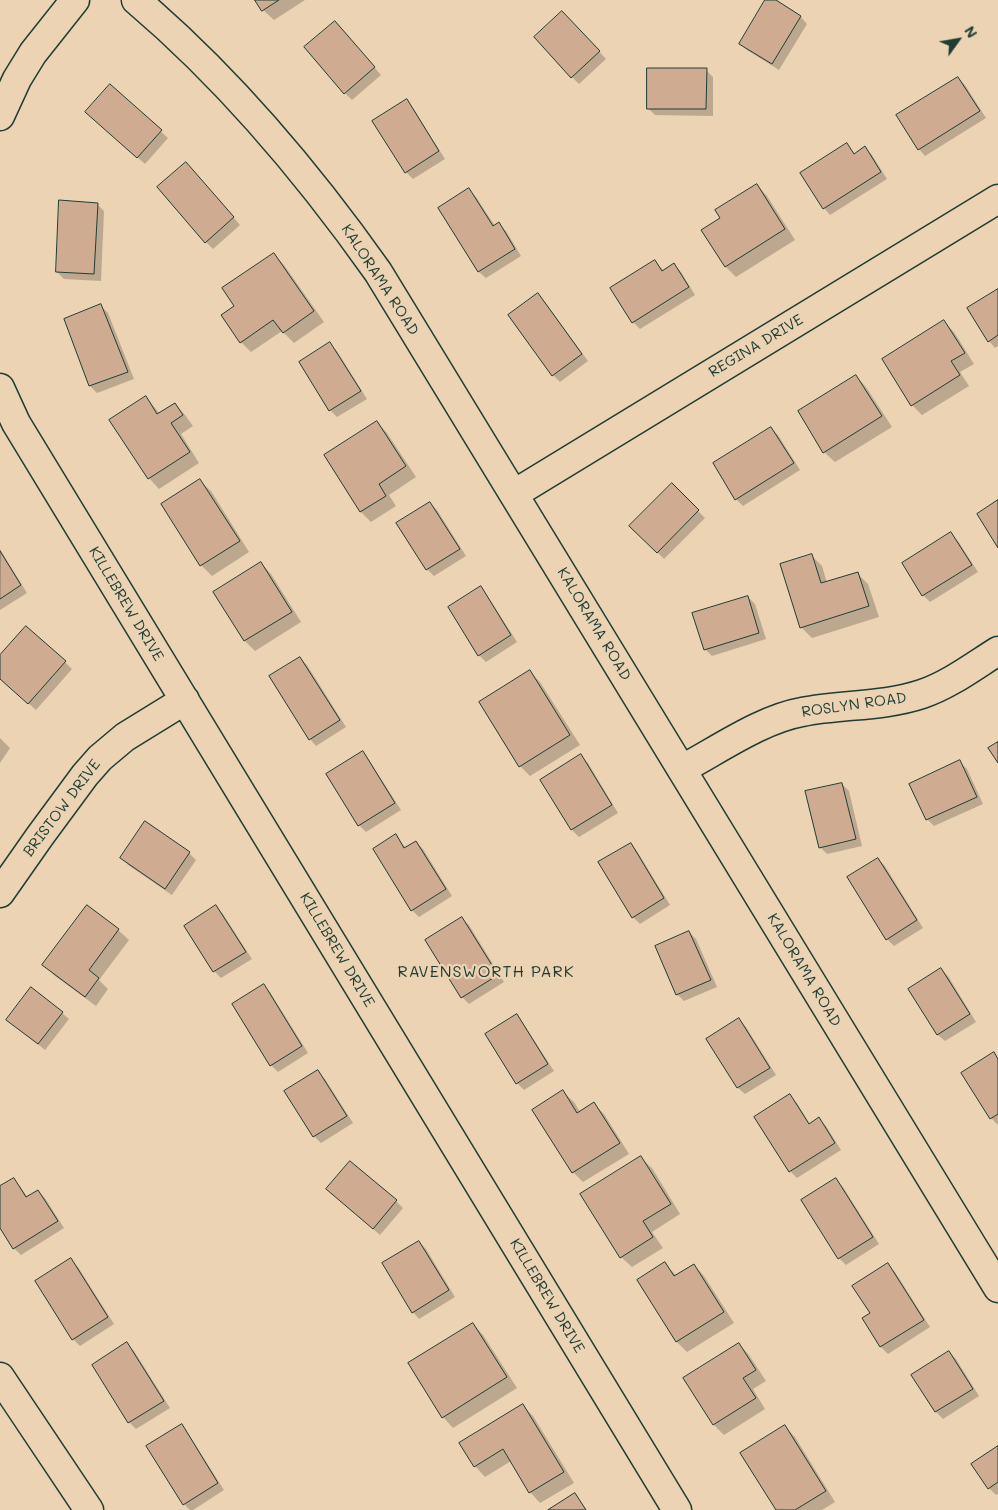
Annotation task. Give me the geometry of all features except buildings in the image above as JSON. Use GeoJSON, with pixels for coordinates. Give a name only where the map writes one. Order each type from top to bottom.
{"type":"FeatureCollection","features":[{"type":"Feature","properties":{"kind":"street"},"geometry":{"type":"LineString","coordinates":[[0,116],[17,79],[74,0]]}},
{"type":"Feature","properties":{"kind":"street","name":"KALORAMA ROAD"},"geometry":{"type":"LineString","coordinates":[[136,0],[163,22],[226,84],[284,149],[345,225],[378,272],[998,1288]]}},
{"type":"Feature","properties":{"kind":"street","name":"REGINA DRIVE"},"geometry":{"type":"LineString","coordinates":[[514,494],[998,199]]}},
{"type":"Feature","properties":{"kind":"street","name":"KILLEBREW DRIVE"},"geometry":{"type":"LineString","coordinates":[[0,388],[16,424],[677,1510]]}},
{"type":"Feature","properties":{"kind":"street","name":"ROSLYN ROAD"},"geometry":{"type":"LineString","coordinates":[[682,769],[765,724],[801,712],[890,702],[923,694],[952,680],[998,651]]}},
{"type":"Feature","properties":{"kind":"street","name":"BRISTOW DRIVE"},"geometry":{"type":"LineString","coordinates":[[0,893],[45,828],[85,774],[100,758],[126,737],[185,700]]}},
{"type":"Feature","properties":{"kind":"street"},"geometry":{"type":"LineString","coordinates":[[0,1377],[89,1510]]}},
{"type":"Feature","properties":{"kind":"district","name":"RAVENSWORTH PARK"},"geometry":{"type":"Point","coordinates":[486,972]}}]}
